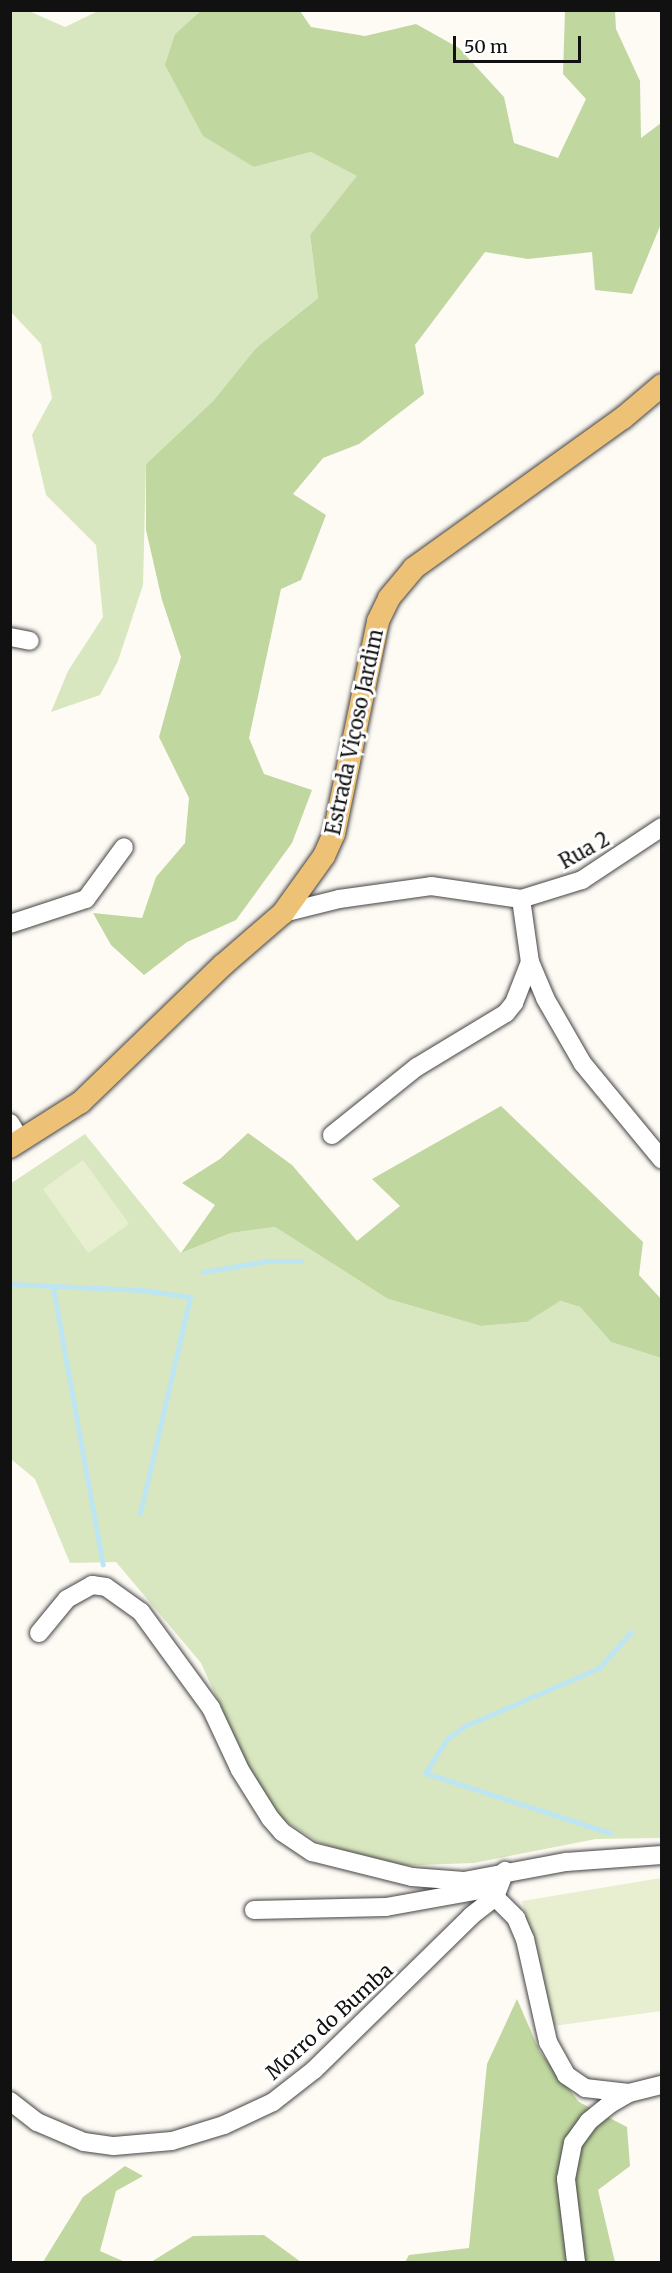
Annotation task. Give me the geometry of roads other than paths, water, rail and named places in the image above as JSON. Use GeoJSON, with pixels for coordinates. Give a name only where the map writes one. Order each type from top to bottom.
{"type":"FeatureCollection","features":[{"type":"Feature","properties":{"kind":"main road","name":"Estrada Viçoso Jardim"},"geometry":{"type":"LineString","coordinates":[[14,1137],[81,1102],[223,964],[283,913],[324,856],[334,834],[378,621],[389,598],[431,553],[503,505],[662,385]]}},
{"type":"Feature","properties":{"kind":"street"},"geometry":{"type":"LineString","coordinates":[[10,637],[30,641]]}},
{"type":"Feature","properties":{"kind":"street","name":"Rua 2"},"geometry":{"type":"LineString","coordinates":[[521,899],[582,880],[662,827]]}},
{"type":"Feature","properties":{"kind":"street"},"geometry":{"type":"LineString","coordinates":[[10,924],[86,899],[124,847]]}},
{"type":"Feature","properties":{"kind":"street"},"geometry":{"type":"LineString","coordinates":[[283,913],[339,899],[431,886],[521,899],[530,962],[545,998],[583,1064],[662,1160]]}},
{"type":"Feature","properties":{"kind":"street"},"geometry":{"type":"LineString","coordinates":[[332,1135],[417,1067],[506,1013],[514,1003],[530,962]]}},
{"type":"Feature","properties":{"kind":"street"},"geometry":{"type":"LineString","coordinates":[[39,1633],[67,1599],[80,1590],[92,1585],[106,1587],[141,1612],[187,1671],[211,1708],[254,1795],[282,1832],[312,1852],[360,1866],[412,1877],[499,1885]]}},
{"type":"Feature","properties":{"kind":"street"},"geometry":{"type":"LineString","coordinates":[[254,1910],[386,1907],[662,1855]]}},
{"type":"Feature","properties":{"kind":"street"},"geometry":{"type":"LineString","coordinates":[[499,1885],[525,1939],[548,2042],[566,2075],[585,2088],[629,2093],[662,2085]]}},
{"type":"Feature","properties":{"kind":"street","name":"Morro do Bumba"},"geometry":{"type":"LineString","coordinates":[[10,2101],[37,2122],[84,2142],[114,2146],[172,2141],[224,2125],[273,2102],[314,2070],[471,1916],[499,1885]]}},
{"type":"Feature","properties":{"kind":"street"},"geometry":{"type":"LineString","coordinates":[[576,2262],[566,2179],[573,2143],[589,2121],[629,2093]]}},
{"type":"Feature","properties":{"kind":"waterway"},"geometry":{"type":"LineString","coordinates":[[203,1272],[268,1261],[301,1261]]}},
{"type":"Feature","properties":{"kind":"waterway"},"geometry":{"type":"LineString","coordinates":[[10,1284],[142,1290],[190,1297],[140,1513]]}},
{"type":"Feature","properties":{"kind":"waterway"},"geometry":{"type":"LineString","coordinates":[[53,1288],[103,1565]]}},
{"type":"Feature","properties":{"kind":"waterway"},"geometry":{"type":"LineString","coordinates":[[610,1833],[425,1773],[447,1739],[465,1726],[599,1668],[631,1632]]}}]}
